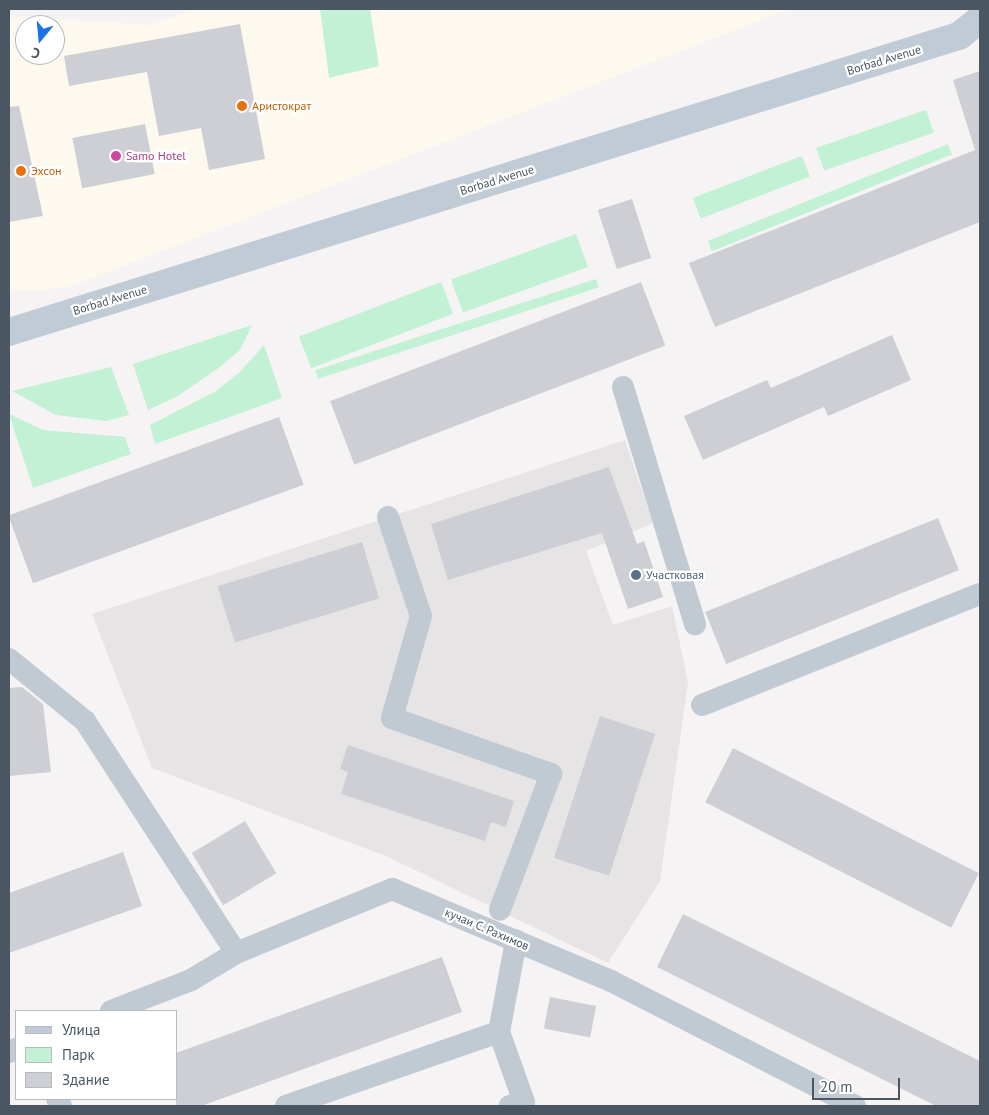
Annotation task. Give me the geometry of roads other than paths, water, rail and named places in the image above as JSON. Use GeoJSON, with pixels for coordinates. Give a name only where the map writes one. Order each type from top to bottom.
{"type":"FeatureCollection","features":[{"type":"Feature","properties":{"kind":"street","name":"Borbad Avenue"},"geometry":{"type":"LineString","coordinates":[[9,332],[959,36],[980,19]]}},
{"type":"Feature","properties":{"kind":"street"},"geometry":{"type":"LineString","coordinates":[[623,387],[695,624]]}},
{"type":"Feature","properties":{"kind":"street"},"geometry":{"type":"LineString","coordinates":[[388,517],[421,616],[392,718],[552,774],[500,910]]}},
{"type":"Feature","properties":{"kind":"street"},"geometry":{"type":"LineString","coordinates":[[702,705],[980,594]]}},
{"type":"Feature","properties":{"kind":"street"},"geometry":{"type":"LineString","coordinates":[[9,659],[85,721],[236,954]]}},
{"type":"Feature","properties":{"kind":"street","name":"кучаи С. Рахимов"},"geometry":{"type":"LineString","coordinates":[[115,1010],[191,980],[236,954],[392,889],[611,981],[856,1106]]}},
{"type":"Feature","properties":{"kind":"street"},"geometry":{"type":"LineString","coordinates":[[510,1106],[524,1102],[499,1032],[516,942]]}},
{"type":"Feature","properties":{"kind":"street"},"geometry":{"type":"LineString","coordinates":[[286,1106],[499,1032]]}},
{"type":"Feature","properties":{"kind":"place","name":"Аристократ"},"geometry":{"type":"Point","coordinates":[242,106]}},
{"type":"Feature","properties":{"kind":"place","name":"Samo Hotel"},"geometry":{"type":"Point","coordinates":[116,156]}},
{"type":"Feature","properties":{"kind":"place","name":"Эхсон"},"geometry":{"type":"Point","coordinates":[21,171]}},
{"type":"Feature","properties":{"kind":"place","name":"Участковая"},"geometry":{"type":"Point","coordinates":[636,575]}}]}
